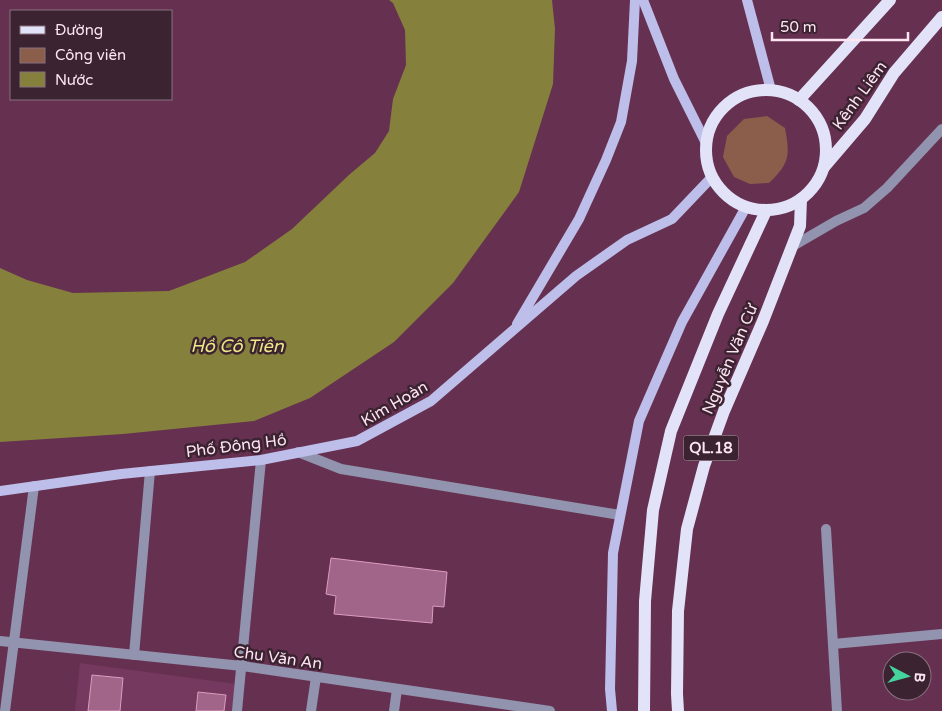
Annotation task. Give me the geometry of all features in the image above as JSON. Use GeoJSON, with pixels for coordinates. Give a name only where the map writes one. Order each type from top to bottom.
{"type":"FeatureCollection","features":[{"type":"Feature","properties":{"kind":"main road"},"geometry":{"type":"LineString","coordinates":[[799,100],[890,0]]}},
{"type":"Feature","properties":{"kind":"main road","name":"Kênh Liêm"},"geometry":{"type":"LineString","coordinates":[[823,169],[864,119],[894,73],[942,17]]}},
{"type":"Feature","properties":{"kind":"main road"},"geometry":{"type":"LineString","coordinates":[[771,90],[785,93],[799,100],[811,110],[825,138],[826,154],[823,169],[814,186],[801,199],[785,208],[766,211],[746,207],[726,195],[712,177],[706,154],[706,143],[710,128],[728,104],[741,96],[756,91],[771,90]]}},
{"type":"Feature","properties":{"kind":"main road","name":"Nguyễn Văn Cừ"},"geometry":{"type":"LineString","coordinates":[[678,711],[678,611],[686,529],[704,466],[724,411],[763,321],[800,226],[801,199]]}},
{"type":"Feature","properties":{"kind":"main road","name":"Nguyễn Văn Cừ"},"geometry":{"type":"LineString","coordinates":[[644,711],[645,601],[652,519],[671,431],[718,314],[766,211]]}},
{"type":"Feature","properties":{"kind":"street"},"geometry":{"type":"LineString","coordinates":[[513,331],[579,219],[621,122],[632,61],[635,0]]}},
{"type":"Feature","properties":{"kind":"street"},"geometry":{"type":"LineString","coordinates":[[643,0],[674,79],[706,143]]}},
{"type":"Feature","properties":{"kind":"street"},"geometry":{"type":"LineString","coordinates":[[748,0],[771,90]]}},
{"type":"Feature","properties":{"kind":"street"},"geometry":{"type":"LineString","coordinates":[[793,246],[836,221],[864,208],[887,188],[942,129]]}},
{"type":"Feature","properties":{"kind":"street","name":"Kim Hoàn"},"geometry":{"type":"LineString","coordinates":[[298,452],[357,441],[431,401],[576,276],[627,240],[672,219],[712,177]]}},
{"type":"Feature","properties":{"kind":"street"},"geometry":{"type":"LineString","coordinates":[[612,711],[610,689],[612,553],[639,420],[682,322],[746,207]]}},
{"type":"Feature","properties":{"kind":"street","name":"Phố Đông Hồ"},"geometry":{"type":"LineString","coordinates":[[0,491],[150,470],[261,460],[298,452],[342,469],[620,515]]}},
{"type":"Feature","properties":{"kind":"street"},"geometry":{"type":"LineString","coordinates":[[237,711],[261,460]]}},
{"type":"Feature","properties":{"kind":"street"},"geometry":{"type":"LineString","coordinates":[[134,655],[150,470]]}},
{"type":"Feature","properties":{"kind":"street"},"geometry":{"type":"LineString","coordinates":[[5,711],[34,486]]}},
{"type":"Feature","properties":{"kind":"street"},"geometry":{"type":"LineString","coordinates":[[826,529],[837,711]]}},
{"type":"Feature","properties":{"kind":"street"},"geometry":{"type":"LineString","coordinates":[[833,644],[942,634]]}},
{"type":"Feature","properties":{"kind":"street","name":"Chu Văn An"},"geometry":{"type":"LineString","coordinates":[[0,641],[242,666],[397,689],[481,706],[550,711]]}},
{"type":"Feature","properties":{"kind":"street"},"geometry":{"type":"LineString","coordinates":[[311,711],[316,677]]}},
{"type":"Feature","properties":{"kind":"street"},"geometry":{"type":"LineString","coordinates":[[394,711],[397,689]]}},
{"type":"Feature","properties":{"kind":"shaded area"},"geometry":{"type":"Polygon","coordinates":[[[80,663],[236,684],[233,711],[75,711],[80,663]]]}},
{"type":"Feature","properties":{"kind":"green space"},"geometry":{"type":"Polygon","coordinates":[[[767,116],[785,128],[788,145],[787,158],[781,170],[769,183],[750,184],[734,177],[723,157],[727,136],[744,119],[767,116]]]}},
{"type":"Feature","properties":{"kind":"water","name":"Hồ Cô Tiên"},"geometry":{"type":"Polygon","coordinates":[[[389,0],[552,0],[555,29],[553,84],[519,192],[453,283],[394,342],[310,398],[254,421],[123,434],[0,442],[0,268],[27,280],[73,293],[169,291],[245,262],[292,229],[375,153],[389,131],[393,99],[406,65],[405,30],[393,3],[389,0]]]}},
{"type":"Feature","properties":{"kind":"building"},"geometry":{"type":"Polygon","coordinates":[[[331,558],[447,572],[444,607],[433,606],[432,623],[334,614],[336,596],[326,594],[331,558]]]}},
{"type":"Feature","properties":{"kind":"building"},"geometry":{"type":"Polygon","coordinates":[[[92,675],[123,678],[120,711],[88,711],[92,675]]]}},
{"type":"Feature","properties":{"kind":"building"},"geometry":{"type":"Polygon","coordinates":[[[198,692],[226,695],[224,711],[196,711],[198,692]]]}}]}
